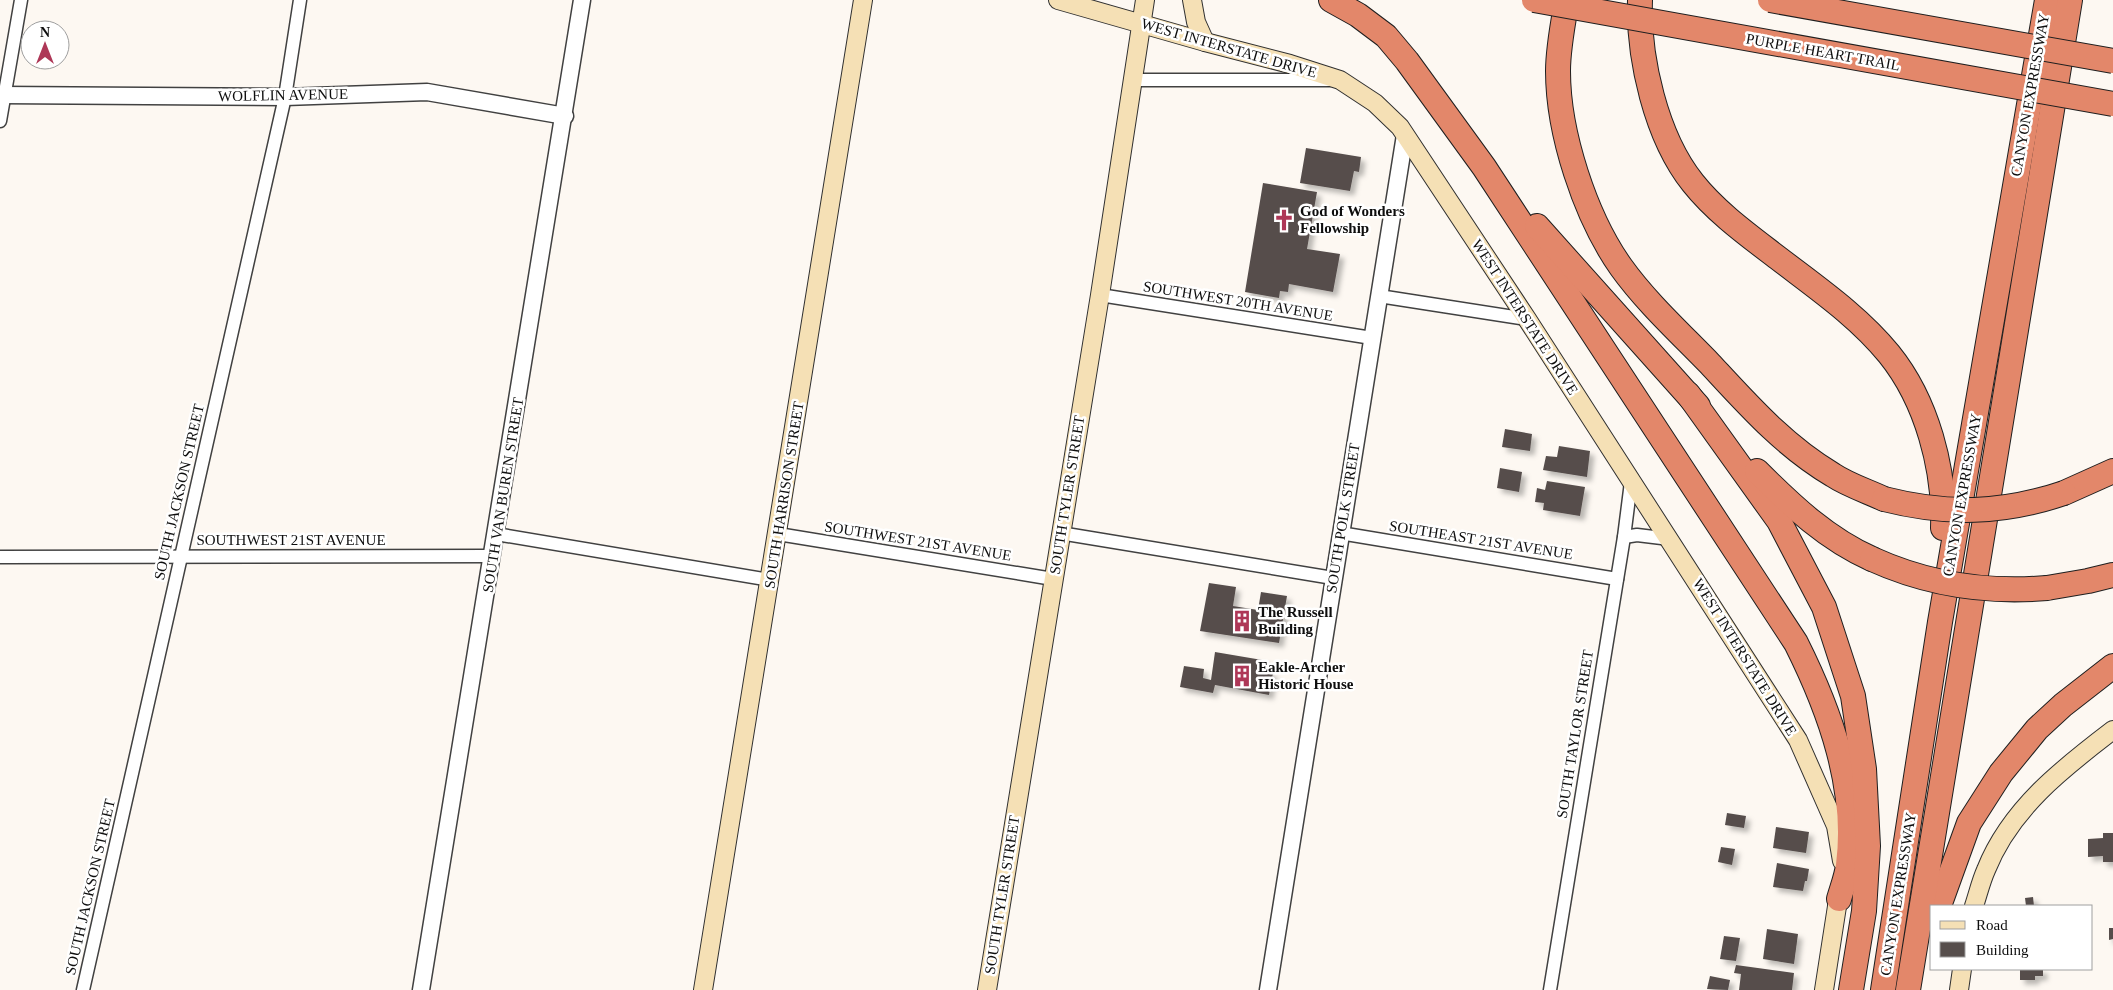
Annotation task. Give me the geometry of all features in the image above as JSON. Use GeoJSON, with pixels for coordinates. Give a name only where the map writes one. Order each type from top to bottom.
{"type":"FeatureCollection","features":[{"type":"Feature","properties":{"kind":"highway"},"geometry":{"type":"LineString","coordinates":[[1332,0],[1358,15],[1386,36],[1408,61],[1484,167],[1796,644],[1814,679],[1840,751],[1847,796],[1850,844],[1848,867],[1840,899]]}},
{"type":"Feature","properties":{"kind":"highway","name":"PURPLE HEART TRAIL"},"geometry":{"type":"LineString","coordinates":[[1534,0],[2113,104]]}},
{"type":"Feature","properties":{"kind":"highway"},"geometry":{"type":"LineString","coordinates":[[1567,0],[1558,71],[1564,121],[1574,166],[1590,211],[1620,266],[1652,305],[1775,432],[1804,456],[1834,476],[1884,499],[1928,509],[1976,510],[2007,508],[2044,500],[2113,471]]}},
{"type":"Feature","properties":{"kind":"highway"},"geometry":{"type":"LineString","coordinates":[[1640,0],[1639,18],[1649,86],[1662,126],[1692,182],[1711,204],[1847,311],[1870,332],[1890,355],[1908,383],[1922,411],[1932,441],[1942,503],[1940,622]]}},
{"type":"Feature","properties":{"kind":"highway"},"geometry":{"type":"LineString","coordinates":[[1770,0],[2113,61]]}},
{"type":"Feature","properties":{"kind":"highway","name":"CANYON EXPRESSWAY"},"geometry":{"type":"LineString","coordinates":[[1883,990],[1940,622],[2047,0]]}},
{"type":"Feature","properties":{"kind":"highway","name":"CANYON EXPRESSWAY"},"geometry":{"type":"LineString","coordinates":[[1908,990],[2070,0]]}},
{"type":"Feature","properties":{"kind":"highway"},"geometry":{"type":"LineString","coordinates":[[1484,167],[1740,454],[1792,505],[1836,540],[1872,559],[1915,575],[1971,587],[2000,589],[2047,588],[2088,582],[2113,574]]}},
{"type":"Feature","properties":{"kind":"highway"},"geometry":{"type":"LineString","coordinates":[[1688,394],[1779,521],[1824,607],[1854,696],[1864,770],[1868,846],[1864,911],[1851,990]]}},
{"type":"Feature","properties":{"kind":"highway"},"geometry":{"type":"LineString","coordinates":[[1939,905],[1969,823],[2001,773],[2037,729],[2056,711],[2113,666]]}},
{"type":"Feature","properties":{"kind":"highway"},"geometry":{"type":"LineString","coordinates":[[1914,990],[1930,938]]}},
{"type":"Feature","properties":{"kind":"main road","name":"SOUTH HARRISON STREET"},"geometry":{"type":"LineString","coordinates":[[703,990],[863,0]]}},
{"type":"Feature","properties":{"kind":"main road","name":"WEST INTERSTATE DRIVE"},"geometry":{"type":"LineString","coordinates":[[1058,0],[1290,64],[1340,80],[1375,103],[1406,135],[1670,539],[1798,740],[1820,786],[1836,826],[1842,860],[1840,899],[1824,990]]}},
{"type":"Feature","properties":{"kind":"main road","name":"SOUTH TYLER STREET"},"geometry":{"type":"LineString","coordinates":[[987,990],[1100,295],[1145,0]]}},
{"type":"Feature","properties":{"kind":"main road"},"geometry":{"type":"LineString","coordinates":[[1192,0],[1196,22],[1205,42]]}},
{"type":"Feature","properties":{"kind":"main road"},"geometry":{"type":"LineString","coordinates":[[1974,905],[1986,869],[2016,818],[2037,792],[2110,735]]}},
{"type":"Feature","properties":{"kind":"main road"},"geometry":{"type":"LineString","coordinates":[[1959,990],[1962,970]]}},
{"type":"Feature","properties":{"kind":"street"},"geometry":{"type":"LineString","coordinates":[[0,121],[20,0]]}},
{"type":"Feature","properties":{"kind":"street","name":"SOUTH JACKSON STREET"},"geometry":{"type":"LineString","coordinates":[[83,990],[285,97],[300,0]]}},
{"type":"Feature","properties":{"kind":"street","name":"SOUTH VAN BUREN STREET"},"geometry":{"type":"LineString","coordinates":[[421,990],[565,116],[582,0]]}},
{"type":"Feature","properties":{"kind":"street"},"geometry":{"type":"LineString","coordinates":[[1134,80],[1340,80]]}},
{"type":"Feature","properties":{"kind":"street","name":"WOLFLIN AVENUE"},"geometry":{"type":"LineString","coordinates":[[3,95],[285,97],[427,92],[565,116]]}},
{"type":"Feature","properties":{"kind":"street","name":"SOUTH POLK STREET"},"geometry":{"type":"LineString","coordinates":[[1268,990],[1378,296],[1406,135]]}},
{"type":"Feature","properties":{"kind":"street","name":"SOUTHWEST 20TH AVENUE"},"geometry":{"type":"LineString","coordinates":[[1100,295],[1372,338]]}},
{"type":"Feature","properties":{"kind":"street"},"geometry":{"type":"LineString","coordinates":[[1378,296],[1527,319]]}},
{"type":"Feature","properties":{"kind":"street","name":"SOUTH TAYLOR STREET"},"geometry":{"type":"LineString","coordinates":[[1551,990],[1624,537],[1631,482]]}},
{"type":"Feature","properties":{"kind":"street"},"geometry":{"type":"LineString","coordinates":[[1060,533],[1333,578]]}},
{"type":"Feature","properties":{"kind":"street","name":"SOUTHEAST 21ST AVENUE"},"geometry":{"type":"LineString","coordinates":[[1340,533],[1616,579]]}},
{"type":"Feature","properties":{"kind":"street"},"geometry":{"type":"LineString","coordinates":[[496,534],[770,580]]}},
{"type":"Feature","properties":{"kind":"street","name":"SOUTHWEST 21ST AVENUE"},"geometry":{"type":"LineString","coordinates":[[778,534],[1053,579]]}},
{"type":"Feature","properties":{"kind":"street"},"geometry":{"type":"LineString","coordinates":[[1624,537],[1637,535],[1670,539]]}},
{"type":"Feature","properties":{"kind":"street","name":"SOUTHWEST 21ST AVENUE"},"geometry":{"type":"LineString","coordinates":[[0,557],[492,556]]}},
{"type":"Feature","properties":{"kind":"building"},"geometry":{"type":"Polygon","coordinates":[[[1306,148],[1361,157],[1359,172],[1354,171],[1350,191],[1300,183],[1306,148]]]}},
{"type":"Feature","properties":{"kind":"building","name":"God of Wonders Fellowship"},"geometry":{"type":"Polygon","coordinates":[[[1263,183],[1317,192],[1307,249],[1340,254],[1333,292],[1289,284],[1288,292],[1280,291],[1279,298],[1245,292],[1263,183]]]}},
{"type":"Feature","properties":{"kind":"building"},"geometry":{"type":"Polygon","coordinates":[[[1505,429],[1532,434],[1530,451],[1502,447],[1505,429]]]}},
{"type":"Feature","properties":{"kind":"building"},"geometry":{"type":"Polygon","coordinates":[[[1559,446],[1590,451],[1587,477],[1543,470],[1546,456],[1557,457],[1559,446]]]}},
{"type":"Feature","properties":{"kind":"building"},"geometry":{"type":"Polygon","coordinates":[[[1500,468],[1522,472],[1519,492],[1497,488],[1500,468]]]}},
{"type":"Feature","properties":{"kind":"building"},"geometry":{"type":"Polygon","coordinates":[[[1547,481],[1585,487],[1580,516],[1543,510],[1544,503],[1535,502],[1537,488],[1545,490],[1547,481]]]}},
{"type":"Feature","properties":{"kind":"building","name":"The Russell Building"},"geometry":{"type":"Polygon","coordinates":[[[1209,583],[1236,587],[1233,606],[1258,610],[1261,592],[1287,596],[1279,643],[1200,631],[1209,583]]]}},
{"type":"Feature","properties":{"kind":"building","name":"Eakle-Archer Historic House"},"geometry":{"type":"Polygon","coordinates":[[[1215,652],[1268,661],[1266,671],[1273,673],[1269,695],[1215,685],[1213,693],[1180,687],[1184,666],[1204,669],[1203,678],[1211,680],[1215,652]]]}},
{"type":"Feature","properties":{"kind":"building"},"geometry":{"type":"Polygon","coordinates":[[[1727,813],[1746,816],[1744,828],[1725,825],[1727,813]]]}},
{"type":"Feature","properties":{"kind":"building"},"geometry":{"type":"Polygon","coordinates":[[[1776,827],[1809,832],[1806,853],[1773,848],[1776,827]]]}},
{"type":"Feature","properties":{"kind":"building"},"geometry":{"type":"Polygon","coordinates":[[[2103,833],[2113,833],[2113,862],[2103,862],[2103,856],[2088,857],[2088,839],[2103,838],[2103,833]]]}},
{"type":"Feature","properties":{"kind":"building"},"geometry":{"type":"Polygon","coordinates":[[[1721,847],[1735,849],[1732,865],[1718,862],[1721,847]]]}},
{"type":"Feature","properties":{"kind":"building"},"geometry":{"type":"Polygon","coordinates":[[[1777,863],[1809,869],[1803,891],[1773,887],[1777,863]]]}},
{"type":"Feature","properties":{"kind":"building"},"geometry":{"type":"Polygon","coordinates":[[[2033,897],[2034,905],[2026,905],[2025,898],[2033,897]]]}},
{"type":"Feature","properties":{"kind":"building"},"geometry":{"type":"Polygon","coordinates":[[[2109,928],[2113,928],[2113,939],[2109,940],[2109,928]]]}},
{"type":"Feature","properties":{"kind":"building"},"geometry":{"type":"Polygon","coordinates":[[[1767,929],[1798,934],[1794,964],[1763,959],[1767,929]]]}},
{"type":"Feature","properties":{"kind":"building"},"geometry":{"type":"Polygon","coordinates":[[[1724,936],[1740,938],[1736,961],[1720,959],[1724,936]]]}},
{"type":"Feature","properties":{"kind":"building"},"geometry":{"type":"Polygon","coordinates":[[[1736,965],[1794,973],[1792,990],[1739,990],[1741,974],[1734,973],[1736,965]]]}},
{"type":"Feature","properties":{"kind":"building"},"geometry":{"type":"Polygon","coordinates":[[[2020,970],[2043,970],[2043,976],[2035,976],[2035,980],[2020,980],[2020,970]]]}},
{"type":"Feature","properties":{"kind":"building"},"geometry":{"type":"Polygon","coordinates":[[[1710,976],[1730,980],[1728,990],[1707,989],[1710,976]]]}},
{"type":"Feature","properties":{"kind":"place","name":"God of Wonders Fellowship"},"geometry":{"type":"Point","coordinates":[1284,220]}},
{"type":"Feature","properties":{"kind":"place","name":"The Russell Building"},"geometry":{"type":"Point","coordinates":[1242,621]}},
{"type":"Feature","properties":{"kind":"place","name":"Eakle-Archer Historic House"},"geometry":{"type":"Point","coordinates":[1242,676]}}]}
